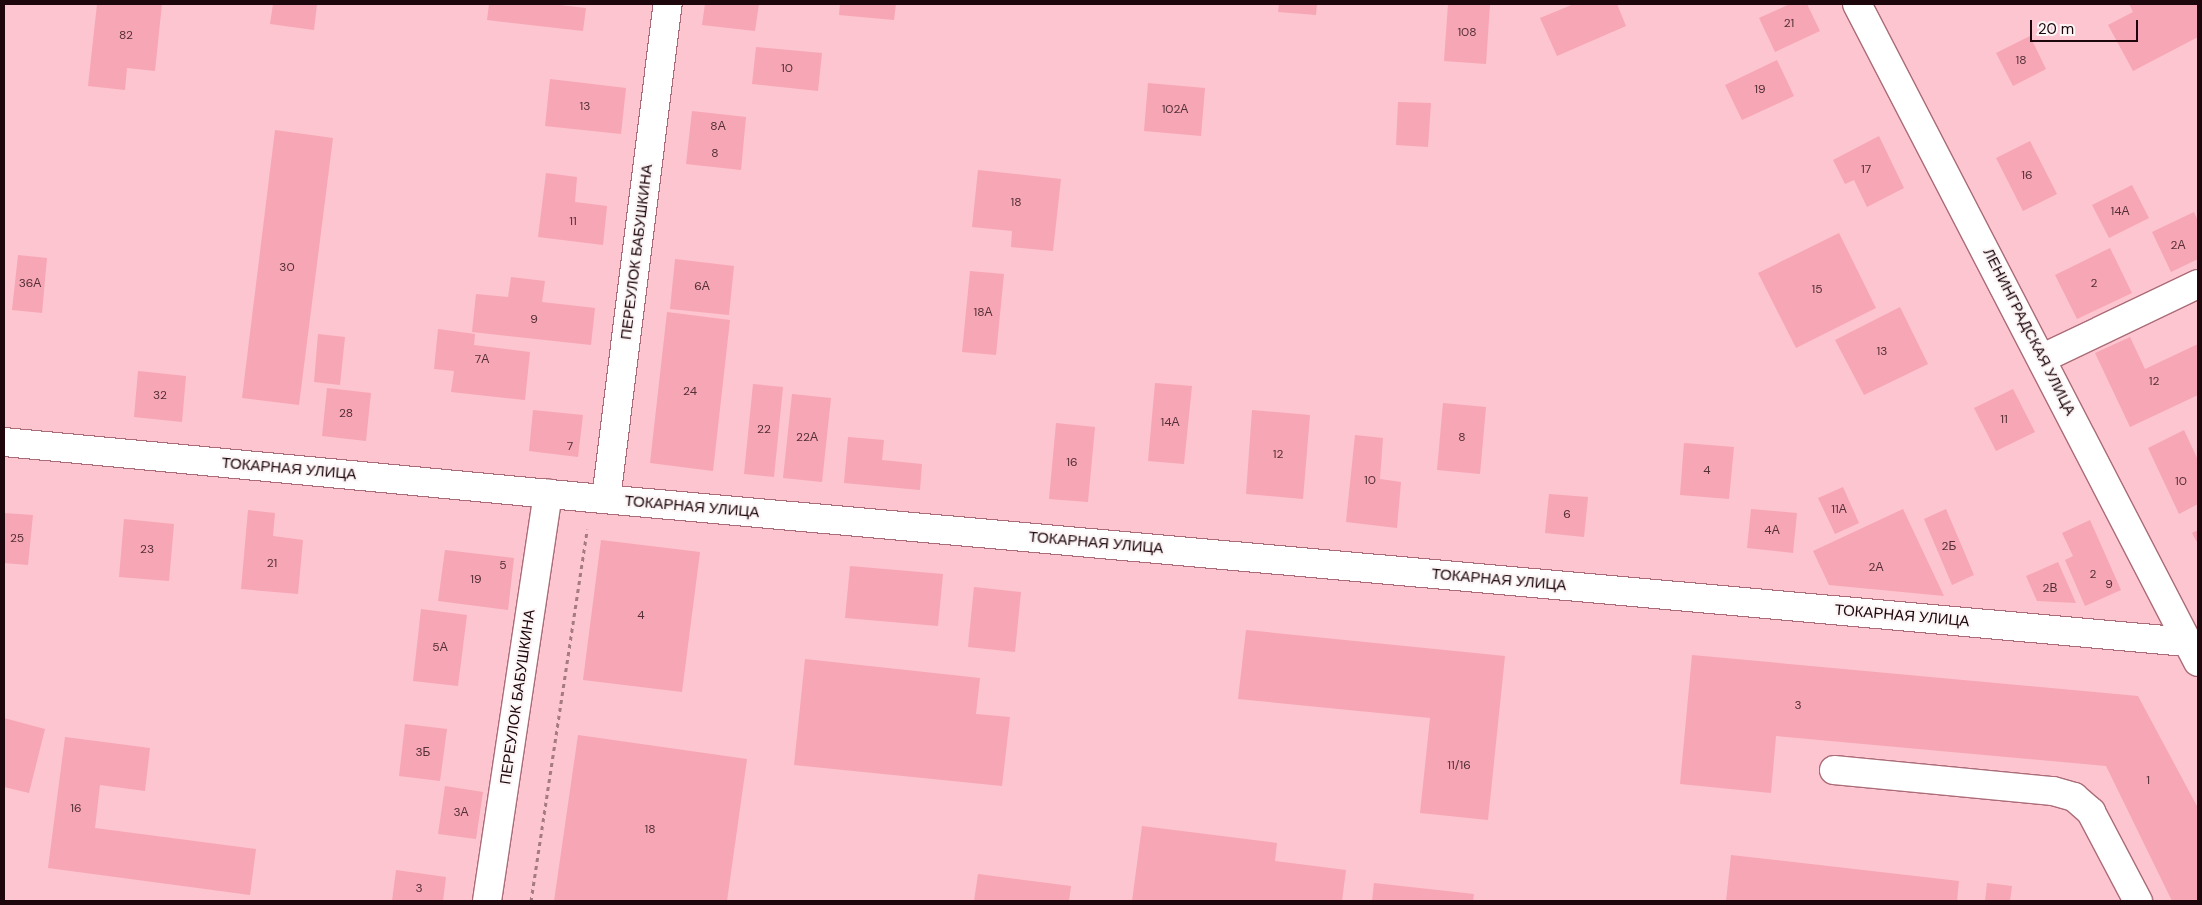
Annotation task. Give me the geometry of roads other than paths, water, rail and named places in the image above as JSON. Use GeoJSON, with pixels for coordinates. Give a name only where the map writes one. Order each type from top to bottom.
{"type":"FeatureCollection","features":[{"type":"Feature","properties":{"kind":"street","name":"ПЕРЕУЛОК БАБУШКИНА"},"geometry":{"type":"LineString","coordinates":[[599,499],[668,4]]}},
{"type":"Feature","properties":{"kind":"street","name":"ЛЕНИНГРАДСКАЯ УЛИЦА"},"geometry":{"type":"LineString","coordinates":[[1857,4],[2043,358],[2193,652]]}},
{"type":"Feature","properties":{"kind":"street"},"geometry":{"type":"LineString","coordinates":[[2043,358],[2198,284]]}},
{"type":"Feature","properties":{"kind":"street","name":"ТОКАРНАЯ УЛИЦА"},"geometry":{"type":"LineString","coordinates":[[4,442],[2193,652]]}},
{"type":"Feature","properties":{"kind":"street","name":"ПЕРЕУЛОК БАБУШКИНА"},"geometry":{"type":"LineString","coordinates":[[487,901],[548,494]]}},
{"type":"Feature","properties":{"kind":"street"},"geometry":{"type":"LineString","coordinates":[[1834,770],[2052,791],[2074,797],[2091,812],[2138,901]]}}]}
